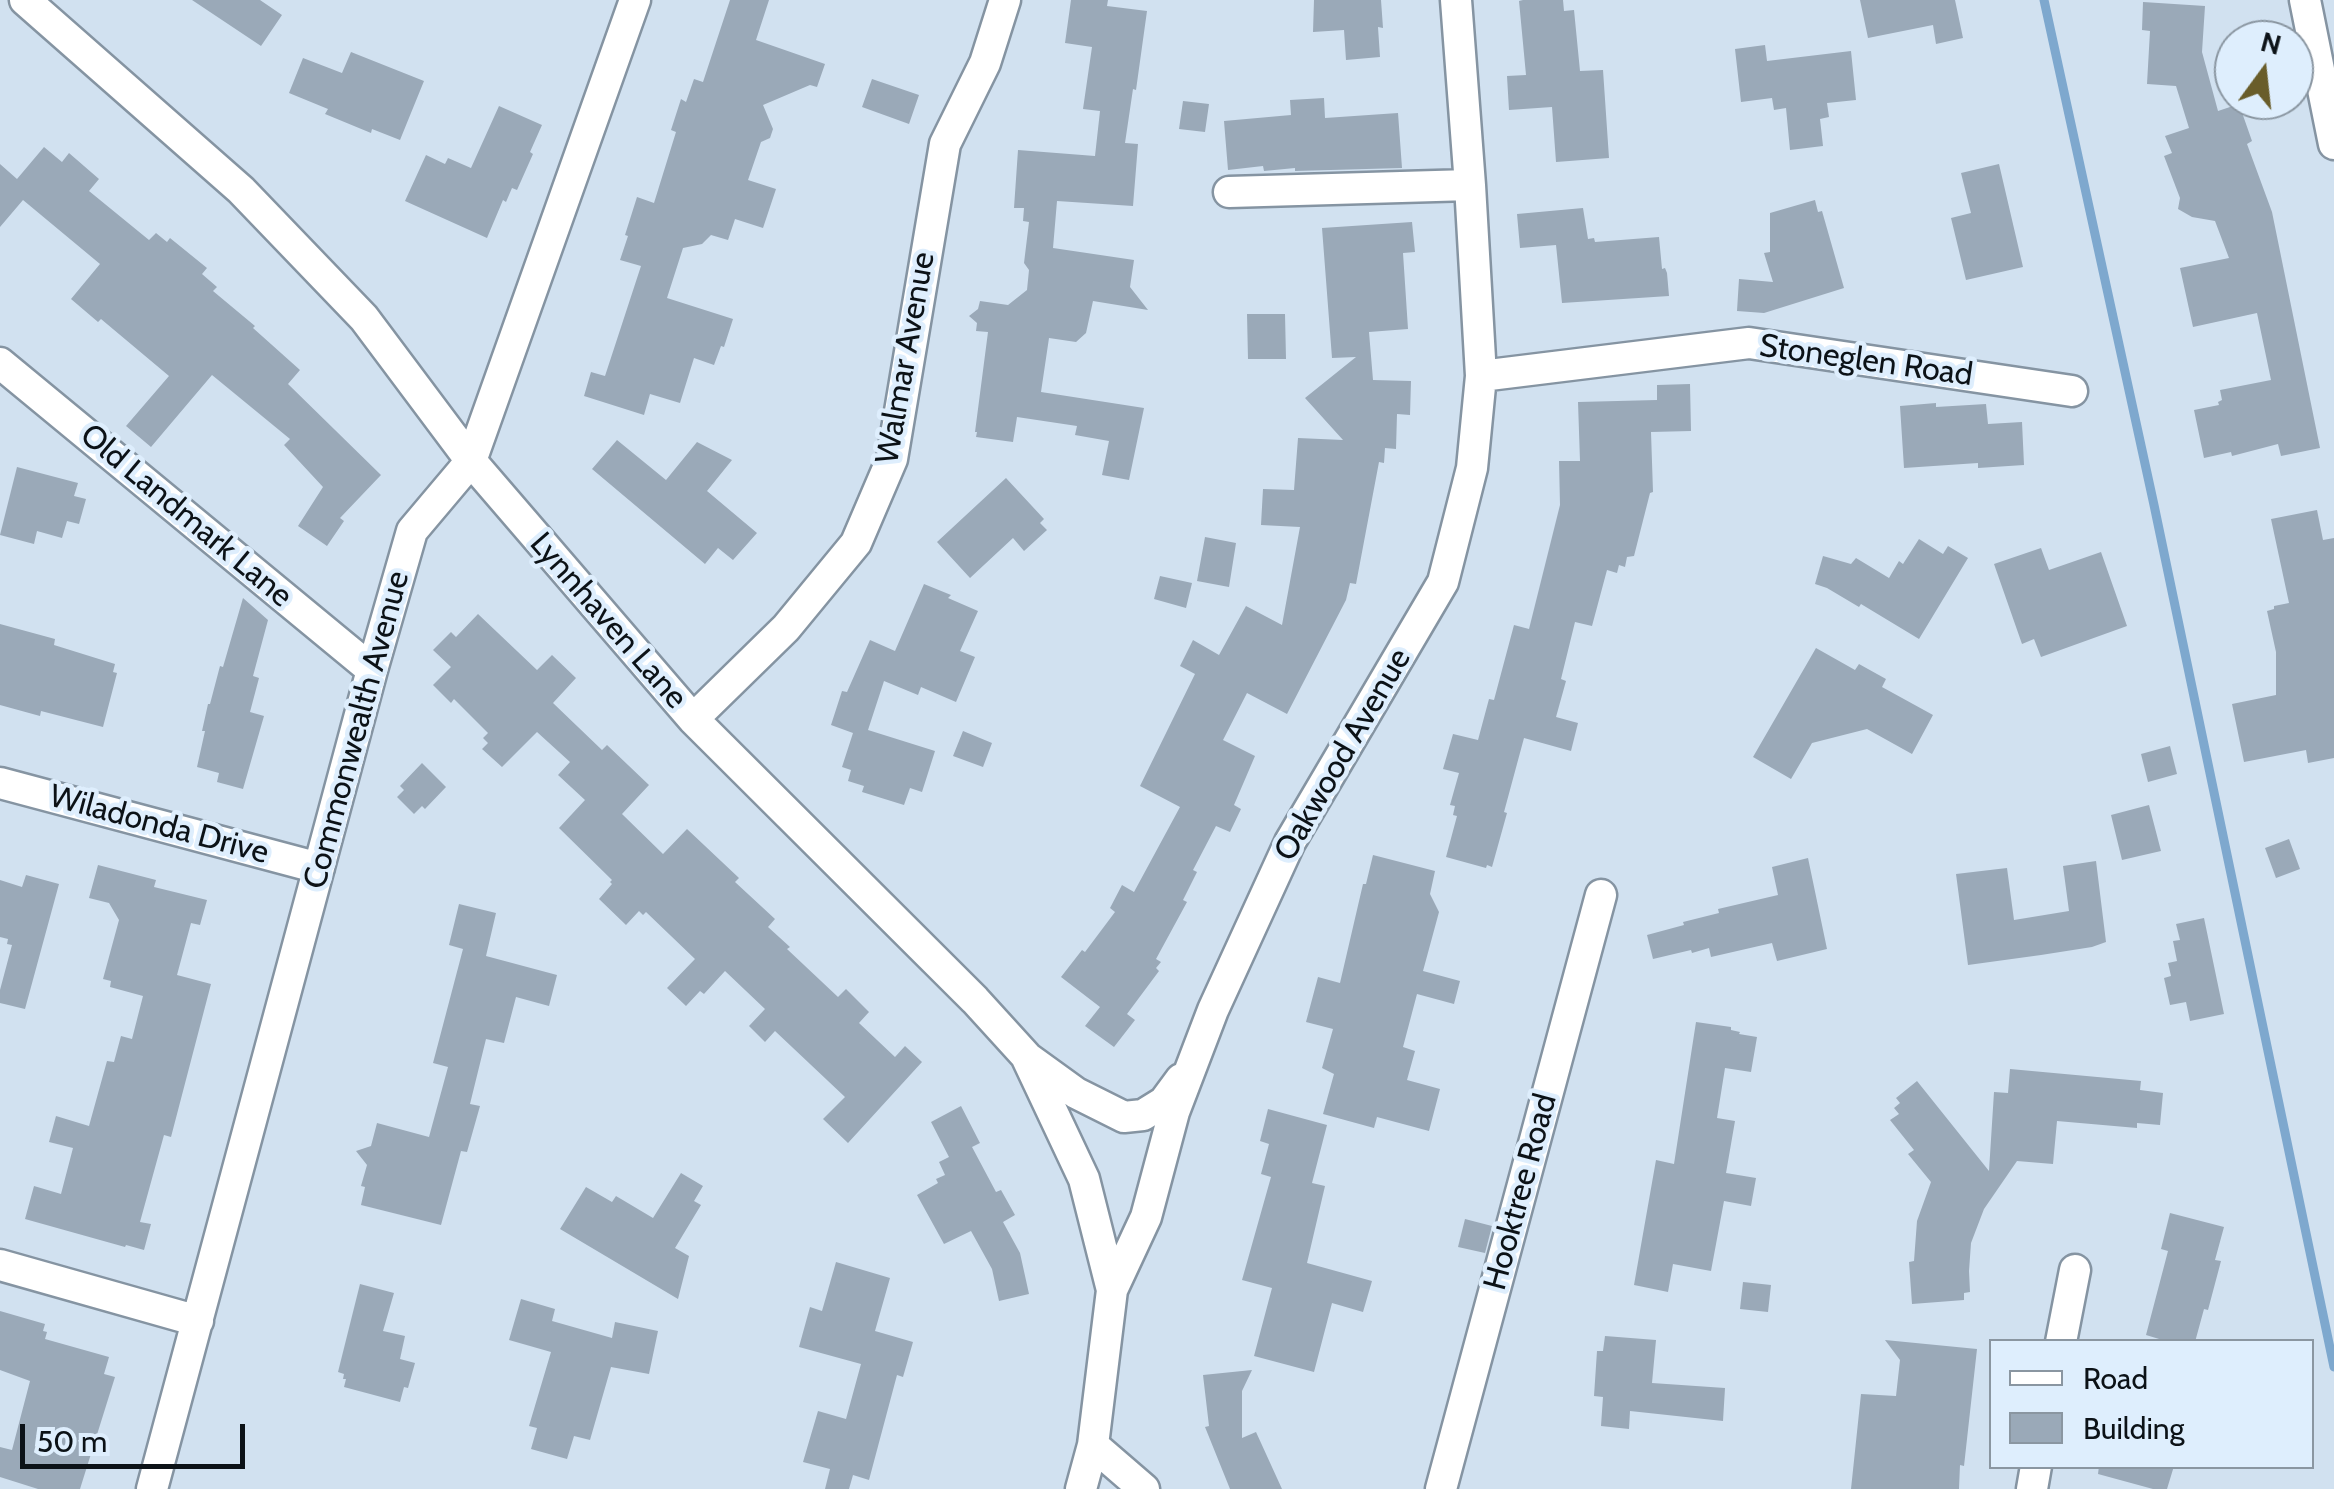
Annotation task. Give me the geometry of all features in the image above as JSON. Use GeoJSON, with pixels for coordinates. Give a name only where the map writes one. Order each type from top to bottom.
{"type":"FeatureCollection","features":[{"type":"Feature","properties":{"kind":"street","name":"Lynnhaven Lane"},"geometry":{"type":"LineString","coordinates":[[26,0],[241,190],[353,306],[471,461],[692,718],[975,1000],[1026,1056],[1084,1179],[1112,1290]]}},
{"type":"Feature","properties":{"kind":"street","name":"Commonwealth Avenue"},"geometry":{"type":"LineString","coordinates":[[152,1489],[412,532],[471,461],[635,0]]}},
{"type":"Feature","properties":{"kind":"street","name":"Walmar Avenue"},"geometry":{"type":"LineString","coordinates":[[692,718],[786,628],[856,543],[892,459],[945,144],[985,62],[1004,0]]}},
{"type":"Feature","properties":{"kind":"street","name":"Oakwood Avenue"},"geometry":{"type":"LineString","coordinates":[[1081,1489],[1093,1444],[1112,1290],[1146,1217],[1174,1112],[1212,1010],[1290,842],[1443,582],[1472,468],[1481,376],[1456,0]]}},
{"type":"Feature","properties":{"kind":"street"},"geometry":{"type":"LineString","coordinates":[[2306,0],[2330,107],[2334,144]]}},
{"type":"Feature","properties":{"kind":"street"},"geometry":{"type":"LineString","coordinates":[[1229,192],[1470,185]]}},
{"type":"Feature","properties":{"kind":"street","name":"Stoneglen Road"},"geometry":{"type":"LineString","coordinates":[[1481,376],[1749,343],[2072,392]]}},
{"type":"Feature","properties":{"kind":"street","name":"Old Landmark Lane"},"geometry":{"type":"LineString","coordinates":[[0,363],[372,670]]}},
{"type":"Feature","properties":{"kind":"street","name":"Wiladonda Drive"},"geometry":{"type":"LineString","coordinates":[[0,782],[319,868]]}},
{"type":"Feature","properties":{"kind":"street","name":"Hooktree Road"},"geometry":{"type":"LineString","coordinates":[[1441,1489],[1601,895]]}},
{"type":"Feature","properties":{"kind":"street"},"geometry":{"type":"LineString","coordinates":[[1026,1056],[1076,1093],[1124,1116],[1142,1115],[1164,1102],[1192,1064]]}},
{"type":"Feature","properties":{"kind":"street"},"geometry":{"type":"LineString","coordinates":[[0,1266],[198,1321]]}},
{"type":"Feature","properties":{"kind":"street"},"geometry":{"type":"LineString","coordinates":[[2062,1339],[2075,1270]]}},
{"type":"Feature","properties":{"kind":"street"},"geometry":{"type":"LineString","coordinates":[[1093,1444],[1144,1489]]}},
{"type":"Feature","properties":{"kind":"building"},"geometry":{"type":"Polygon","coordinates":[[[192,0],[260,0],[282,15],[261,46],[192,0]]]}},
{"type":"Feature","properties":{"kind":"building"},"geometry":{"type":"Polygon","coordinates":[[[730,0],[769,0],[756,40],[825,64],[817,87],[810,85],[763,105],[773,129],[770,138],[761,142],[748,180],[776,189],[763,228],[735,219],[728,240],[711,235],[702,244],[683,248],[667,298],[733,319],[714,365],[694,358],[680,403],[650,394],[644,415],[584,396],[591,372],[605,376],[641,266],[620,260],[637,197],[654,203],[676,132],[671,130],[681,99],[686,102],[694,79],[703,82],[730,0]]]}},
{"type":"Feature","properties":{"kind":"building"},"geometry":{"type":"Polygon","coordinates":[[[1071,0],[1108,0],[1107,6],[1147,11],[1125,143],[1138,144],[1133,206],[1057,201],[1053,248],[1134,260],[1130,287],[1148,310],[1093,301],[1086,333],[1076,342],[1049,338],[1041,392],[1144,408],[1129,480],[1102,475],[1109,441],[1075,435],[1077,426],[1017,417],[1013,442],[976,437],[975,432],[988,332],[976,331],[977,323],[969,316],[978,309],[980,301],[1008,305],[1027,290],[1029,270],[1024,263],[1029,222],[1023,221],[1024,208],[1014,208],[1018,150],[1095,156],[1100,111],[1083,109],[1092,47],[1065,43],[1071,0]]]}},
{"type":"Feature","properties":{"kind":"building"},"geometry":{"type":"Polygon","coordinates":[[[1314,0],[1381,0],[1380,57],[1346,60],[1344,30],[1313,32],[1314,0]]]}},
{"type":"Feature","properties":{"kind":"building"},"geometry":{"type":"Polygon","coordinates":[[[1563,0],[1564,11],[1574,10],[1580,71],[1603,70],[1609,158],[1556,162],[1552,107],[1509,110],[1507,76],[1526,75],[1519,1],[1563,0]]]}},
{"type":"Feature","properties":{"kind":"building"},"geometry":{"type":"Polygon","coordinates":[[[1860,0],[1955,0],[1963,38],[1936,44],[1933,25],[1868,38],[1860,0]]]}},
{"type":"Feature","properties":{"kind":"building"},"geometry":{"type":"Polygon","coordinates":[[[2143,2],[2205,6],[2202,52],[2214,96],[2214,120],[2245,120],[2252,141],[2247,144],[2272,212],[2320,448],[2281,456],[2278,444],[2232,456],[2231,452],[2204,458],[2194,410],[2219,405],[2220,390],[2271,380],[2257,313],[2193,327],[2180,268],[2229,258],[2215,221],[2192,217],[2178,209],[2180,198],[2164,156],[2172,153],[2165,136],[2189,128],[2176,86],[2147,84],[2150,31],[2142,30],[2143,2]]]}},
{"type":"Feature","properties":{"kind":"building"},"geometry":{"type":"Polygon","coordinates":[[[1765,45],[1767,61],[1851,51],[1856,100],[1827,103],[1829,117],[1820,119],[1823,146],[1790,150],[1786,108],[1774,110],[1772,98],[1741,102],[1735,49],[1765,45]]]}},
{"type":"Feature","properties":{"kind":"building"},"geometry":{"type":"Polygon","coordinates":[[[351,52],[424,81],[400,140],[325,114],[328,109],[289,93],[303,58],[342,73],[351,52]]]}},
{"type":"Feature","properties":{"kind":"building"},"geometry":{"type":"Polygon","coordinates":[[[872,79],[919,95],[909,124],[862,107],[872,79]]]}},
{"type":"Feature","properties":{"kind":"building"},"geometry":{"type":"Polygon","coordinates":[[[1324,98],[1325,118],[1398,113],[1402,168],[1264,171],[1263,166],[1228,170],[1224,121],[1291,115],[1290,100],[1324,98]]]}},
{"type":"Feature","properties":{"kind":"building"},"geometry":{"type":"Polygon","coordinates":[[[1183,101],[1209,104],[1205,132],[1179,129],[1183,101]]]}},
{"type":"Feature","properties":{"kind":"building"},"geometry":{"type":"Polygon","coordinates":[[[499,106],[542,125],[517,190],[512,188],[506,202],[503,200],[487,238],[405,201],[426,155],[445,164],[448,158],[471,168],[499,106]]]}},
{"type":"Feature","properties":{"kind":"building"},"geometry":{"type":"Polygon","coordinates":[[[44,147],[62,162],[69,153],[99,179],[89,191],[149,240],[156,233],[167,242],[170,238],[207,268],[202,274],[217,287],[213,291],[300,370],[288,384],[381,475],[340,518],[344,521],[327,546],[298,526],[323,487],[284,445],[290,439],[212,375],[151,447],[126,426],[169,376],[71,299],[100,264],[23,200],[0,227],[0,164],[17,179],[44,147]]]}},
{"type":"Feature","properties":{"kind":"building"},"geometry":{"type":"Polygon","coordinates":[[[1999,164],[2023,267],[1966,280],[1951,218],[1971,213],[1961,173],[1999,164]]]}},
{"type":"Feature","properties":{"kind":"building"},"geometry":{"type":"Polygon","coordinates":[[[1815,200],[1818,212],[1822,211],[1844,288],[1764,313],[1737,311],[1739,279],[1773,282],[1764,253],[1770,252],[1770,213],[1815,200]]]}},
{"type":"Feature","properties":{"kind":"building"},"geometry":{"type":"Polygon","coordinates":[[[1583,208],[1588,239],[1594,238],[1595,242],[1659,237],[1669,296],[1562,303],[1556,245],[1520,248],[1517,214],[1583,208]]]}},
{"type":"Feature","properties":{"kind":"building"},"geometry":{"type":"Polygon","coordinates":[[[1412,222],[1415,252],[1403,253],[1408,329],[1369,332],[1373,380],[1411,381],[1410,415],[1397,414],[1396,449],[1385,448],[1384,463],[1379,462],[1356,584],[1350,583],[1346,600],[1287,714],[1247,693],[1223,740],[1255,756],[1234,805],[1241,809],[1230,832],[1216,826],[1193,870],[1197,872],[1183,900],[1187,902],[1156,959],[1161,962],[1156,968],[1159,971],[1127,1014],[1135,1020],[1114,1047],[1085,1026],[1100,1007],[1061,977],[1115,912],[1110,908],[1122,885],[1134,892],[1180,807],[1140,786],[1195,674],[1180,666],[1193,640],[1219,655],[1246,606],[1282,625],[1300,527],[1261,525],[1263,489],[1294,490],[1298,438],[1343,440],[1305,398],[1356,357],[1332,358],[1322,228],[1412,222]]]}},
{"type":"Feature","properties":{"kind":"building"},"geometry":{"type":"Polygon","coordinates":[[[1247,314],[1285,314],[1286,359],[1248,359],[1247,314]]]}},
{"type":"Feature","properties":{"kind":"building"},"geometry":{"type":"Polygon","coordinates":[[[1690,384],[1691,431],[1651,432],[1653,492],[1634,556],[1627,557],[1625,567],[1619,565],[1617,573],[1607,570],[1592,626],[1575,622],[1556,717],[1578,723],[1571,751],[1524,738],[1492,867],[1446,857],[1457,816],[1453,815],[1455,806],[1450,805],[1459,773],[1443,769],[1453,734],[1478,740],[1489,699],[1494,700],[1514,625],[1529,629],[1560,505],[1559,461],[1580,461],[1578,402],[1657,400],[1657,385],[1690,384]]]}},
{"type":"Feature","properties":{"kind":"building"},"geometry":{"type":"Polygon","coordinates":[[[1936,403],[1936,407],[1986,404],[1988,424],[2022,422],[2024,465],[1978,468],[1978,463],[1904,468],[1900,406],[1936,403]]]}},
{"type":"Feature","properties":{"kind":"building"},"geometry":{"type":"Polygon","coordinates":[[[617,440],[666,480],[697,442],[732,460],[707,491],[757,533],[733,560],[718,548],[705,564],[592,469],[617,440]]]}},
{"type":"Feature","properties":{"kind":"building"},"geometry":{"type":"Polygon","coordinates":[[[17,467],[78,483],[74,496],[86,499],[79,524],[67,521],[62,538],[37,531],[34,544],[0,535],[17,467]]]}},
{"type":"Feature","properties":{"kind":"building"},"geometry":{"type":"Polygon","coordinates":[[[1006,478],[1044,519],[1040,523],[1047,530],[1024,551],[1013,538],[970,578],[937,542],[1006,478]]]}},
{"type":"Feature","properties":{"kind":"building"},"geometry":{"type":"Polygon","coordinates":[[[2317,510],[2323,540],[2334,538],[2334,758],[2308,763],[2306,750],[2244,762],[2232,704],[2276,695],[2276,652],[2267,611],[2289,603],[2271,519],[2317,510]]]}},
{"type":"Feature","properties":{"kind":"building"},"geometry":{"type":"Polygon","coordinates":[[[1205,537],[1236,543],[1229,587],[1197,581],[1205,537]]]}},
{"type":"Feature","properties":{"kind":"building"},"geometry":{"type":"Polygon","coordinates":[[[1919,539],[1943,554],[1948,546],[1968,558],[1919,639],[1861,604],[1859,607],[1815,584],[1823,556],[1851,564],[1856,558],[1889,578],[1919,539]]]}},
{"type":"Feature","properties":{"kind":"building"},"geometry":{"type":"Polygon","coordinates":[[[2041,548],[2049,570],[2101,552],[2127,626],[2041,657],[2034,639],[2022,644],[1994,564],[2041,548]]]}},
{"type":"Feature","properties":{"kind":"building"},"geometry":{"type":"Polygon","coordinates":[[[1160,576],[1192,583],[1186,608],[1154,599],[1160,576]]]}},
{"type":"Feature","properties":{"kind":"building"},"geometry":{"type":"Polygon","coordinates":[[[924,584],[978,611],[960,651],[975,657],[956,702],[921,687],[918,695],[884,681],[868,730],[935,751],[922,792],[910,788],[904,805],[862,792],[864,786],[848,781],[851,770],[842,767],[853,733],[831,725],[842,691],[847,692],[870,640],[895,651],[924,584]]]}},
{"type":"Feature","properties":{"kind":"building"},"geometry":{"type":"Polygon","coordinates":[[[243,598],[268,620],[253,676],[259,678],[250,712],[264,716],[243,789],[217,782],[219,773],[197,767],[208,704],[243,598]]]}},
{"type":"Feature","properties":{"kind":"building"},"geometry":{"type":"Polygon","coordinates":[[[478,614],[537,670],[552,655],[576,678],[553,703],[602,750],[607,745],[649,785],[622,814],[663,854],[687,829],[775,919],[768,927],[790,947],[787,949],[838,997],[846,989],[869,1012],[859,1023],[895,1057],[905,1046],[922,1062],[848,1143],[823,1119],[845,1097],[775,1031],[765,1042],[749,1026],[765,1009],[725,971],[704,994],[700,991],[686,1006],[667,988],[695,959],[646,912],[643,915],[639,911],[626,925],[599,899],[612,880],[559,828],[585,800],[558,775],[570,762],[537,732],[502,767],[482,749],[488,743],[483,738],[488,733],[454,699],[451,703],[433,685],[451,667],[433,650],[451,632],[456,637],[478,614]]]}},
{"type":"Feature","properties":{"kind":"building"},"geometry":{"type":"Polygon","coordinates":[[[0,624],[55,639],[54,645],[115,664],[113,672],[117,673],[103,727],[0,705],[0,624]]]}},
{"type":"Feature","properties":{"kind":"building"},"geometry":{"type":"Polygon","coordinates":[[[1816,648],[1855,670],[1859,664],[1886,679],[1882,687],[1933,715],[1912,754],[1867,729],[1812,743],[1791,779],[1753,757],[1816,648]]]}},
{"type":"Feature","properties":{"kind":"building"},"geometry":{"type":"Polygon","coordinates":[[[963,731],[992,743],[983,767],[953,756],[963,731]]]}},
{"type":"Feature","properties":{"kind":"building"},"geometry":{"type":"Polygon","coordinates":[[[2170,746],[2177,774],[2148,782],[2141,754],[2170,746]]]}},
{"type":"Feature","properties":{"kind":"building"},"geometry":{"type":"Polygon","coordinates":[[[422,763],[446,787],[425,809],[422,806],[414,814],[397,797],[404,790],[400,786],[422,763]]]}},
{"type":"Feature","properties":{"kind":"building"},"geometry":{"type":"Polygon","coordinates":[[[2149,805],[2161,851],[2122,860],[2111,815],[2149,805]]]}},
{"type":"Feature","properties":{"kind":"building"},"geometry":{"type":"Polygon","coordinates":[[[2289,839],[2300,869],[2276,878],[2265,848],[2289,839]]]}},
{"type":"Feature","properties":{"kind":"building"},"geometry":{"type":"Polygon","coordinates":[[[1373,855],[1435,871],[1430,894],[1439,912],[1423,971],[1460,981],[1454,1004],[1417,994],[1403,1047],[1415,1051],[1407,1080],[1440,1089],[1429,1131],[1377,1117],[1374,1128],[1323,1114],[1334,1074],[1322,1068],[1333,1029],[1306,1022],[1318,977],[1340,983],[1373,855]]]}},
{"type":"Feature","properties":{"kind":"building"},"geometry":{"type":"Polygon","coordinates":[[[1808,858],[1827,949],[1777,961],[1772,943],[1711,957],[1709,948],[1653,959],[1647,935],[1719,913],[1718,909],[1778,895],[1772,867],[1808,858]]]}},
{"type":"Feature","properties":{"kind":"building"},"geometry":{"type":"Polygon","coordinates":[[[2096,861],[2106,942],[1968,965],[1956,874],[2007,868],[2014,920],[2069,911],[2063,866],[2096,861]]]}},
{"type":"Feature","properties":{"kind":"building"},"geometry":{"type":"Polygon","coordinates":[[[98,865],[156,880],[154,887],[207,900],[200,925],[191,923],[177,975],[211,984],[171,1137],[164,1135],[140,1222],[151,1224],[144,1250],[25,1219],[34,1186],[61,1194],[73,1148],[49,1142],[56,1116],[89,1126],[107,1061],[114,1062],[121,1036],[132,1039],[143,996],[110,987],[111,981],[103,979],[119,920],[109,903],[89,898],[98,865]]]}},
{"type":"Feature","properties":{"kind":"building"},"geometry":{"type":"Polygon","coordinates":[[[26,875],[59,884],[25,1009],[0,1003],[12,945],[0,937],[0,880],[22,887],[26,875]]]}},
{"type":"Feature","properties":{"kind":"building"},"geometry":{"type":"Polygon","coordinates":[[[459,904],[496,913],[486,956],[557,975],[549,1006],[516,997],[504,1043],[486,1039],[470,1104],[480,1106],[467,1152],[461,1151],[441,1225],[361,1205],[367,1165],[356,1151],[371,1146],[377,1123],[429,1137],[448,1067],[433,1063],[463,949],[449,945],[459,904]]]}},
{"type":"Feature","properties":{"kind":"building"},"geometry":{"type":"Polygon","coordinates":[[[2204,918],[2224,1014],[2190,1021],[2186,1002],[2170,1005],[2164,978],[2171,976],[2168,963],[2177,961],[2173,941],[2180,940],[2176,924],[2204,918]]]}},
{"type":"Feature","properties":{"kind":"building"},"geometry":{"type":"Polygon","coordinates":[[[1696,1022],[1731,1027],[1739,1034],[1757,1037],[1751,1072],[1725,1068],[1717,1118],[1735,1121],[1726,1173],[1756,1178],[1751,1206],[1724,1201],[1711,1271],[1673,1264],[1668,1292],[1634,1285],[1656,1160],[1674,1164],[1696,1022]]]}},
{"type":"Feature","properties":{"kind":"building"},"geometry":{"type":"Polygon","coordinates":[[[2010,1069],[2141,1081],[2140,1090],[2163,1093],[2160,1125],[2137,1123],[2137,1128],[2057,1121],[2053,1164],[2017,1161],[1984,1209],[1971,1243],[1970,1292],[1964,1293],[1964,1300],[1912,1304],[1909,1262],[1914,1261],[1917,1221],[1931,1182],[1908,1154],[1914,1150],[1890,1120],[1899,1114],[1894,1108],[1900,1103],[1896,1098],[1917,1081],[1989,1171],[1994,1092],[2008,1093],[2010,1069]]]}},
{"type":"Feature","properties":{"kind":"building"},"geometry":{"type":"Polygon","coordinates":[[[961,1106],[980,1143],[972,1147],[996,1192],[1001,1190],[1015,1215],[1003,1222],[1020,1253],[1029,1294],[999,1301],[992,1269],[971,1231],[944,1244],[917,1195],[945,1175],[939,1162],[949,1157],[931,1122],[961,1106]]]}},
{"type":"Feature","properties":{"kind":"building"},"geometry":{"type":"Polygon","coordinates":[[[1268,1109],[1327,1125],[1312,1183],[1325,1186],[1307,1263],[1372,1281],[1363,1312],[1332,1303],[1314,1372],[1254,1356],[1272,1288],[1242,1280],[1271,1177],[1261,1174],[1269,1144],[1260,1141],[1268,1109]]]}},
{"type":"Feature","properties":{"kind":"building"},"geometry":{"type":"Polygon","coordinates":[[[681,1173],[703,1186],[694,1201],[701,1205],[675,1248],[689,1256],[678,1299],[560,1229],[586,1187],[612,1202],[616,1196],[653,1218],[681,1173]]]}},
{"type":"Feature","properties":{"kind":"building"},"geometry":{"type":"Polygon","coordinates":[[[2170,1213],[2224,1227],[2215,1260],[2221,1261],[2196,1339],[2146,1335],[2168,1251],[2161,1249],[2170,1213]]]}},
{"type":"Feature","properties":{"kind":"building"},"geometry":{"type":"Polygon","coordinates":[[[1465,1219],[1492,1226],[1485,1253],[1458,1247],[1465,1219]]]}},
{"type":"Feature","properties":{"kind":"building"},"geometry":{"type":"Polygon","coordinates":[[[836,1262],[890,1278],[875,1331],[913,1342],[903,1377],[897,1375],[869,1480],[853,1475],[849,1489],[825,1489],[830,1469],[803,1462],[818,1411],[846,1419],[861,1364],[799,1347],[810,1307],[822,1311],[836,1262]]]}},
{"type":"Feature","properties":{"kind":"building"},"geometry":{"type":"Polygon","coordinates":[[[1743,1282],[1771,1285],[1768,1312],[1740,1309],[1743,1282]]]}},
{"type":"Feature","properties":{"kind":"building"},"geometry":{"type":"Polygon","coordinates":[[[360,1284],[394,1293],[383,1331],[405,1336],[400,1359],[415,1363],[400,1402],[344,1387],[344,1374],[338,1372],[360,1284]]]}},
{"type":"Feature","properties":{"kind":"building"},"geometry":{"type":"Polygon","coordinates":[[[521,1299],[555,1309],[552,1321],[612,1338],[615,1322],[658,1331],[649,1374],[611,1367],[590,1440],[574,1436],[567,1459],[531,1449],[537,1428],[529,1426],[551,1352],[509,1340],[521,1299]]]}},
{"type":"Feature","properties":{"kind":"building"},"geometry":{"type":"Polygon","coordinates":[[[0,1311],[45,1324],[45,1339],[109,1357],[104,1374],[115,1377],[80,1489],[38,1489],[0,1477],[0,1447],[12,1450],[30,1381],[0,1370],[0,1311]]]}},
{"type":"Feature","properties":{"kind":"building"},"geometry":{"type":"Polygon","coordinates":[[[1605,1336],[1656,1340],[1652,1383],[1725,1388],[1723,1421],[1630,1411],[1629,1429],[1601,1426],[1603,1397],[1594,1396],[1597,1351],[1603,1351],[1605,1336]]]}},
{"type":"Feature","properties":{"kind":"building"},"geometry":{"type":"Polygon","coordinates":[[[1885,1340],[1977,1349],[1959,1489],[1851,1489],[1861,1394],[1896,1396],[1900,1360],[1885,1340]]]}},
{"type":"Feature","properties":{"kind":"building"},"geometry":{"type":"Polygon","coordinates":[[[1252,1370],[1242,1391],[1242,1438],[1256,1432],[1282,1489],[1230,1489],[1205,1427],[1209,1426],[1203,1375],[1252,1370]]]}},
{"type":"Feature","properties":{"kind":"building"},"geometry":{"type":"Polygon","coordinates":[[[2099,1469],[2173,1469],[2167,1489],[2098,1474],[2099,1469]]]}},
{"type":"Feature","properties":{"kind":"waterway"},"geometry":{"type":"LineString","coordinates":[[2044,0],[2334,1367]]}}]}
